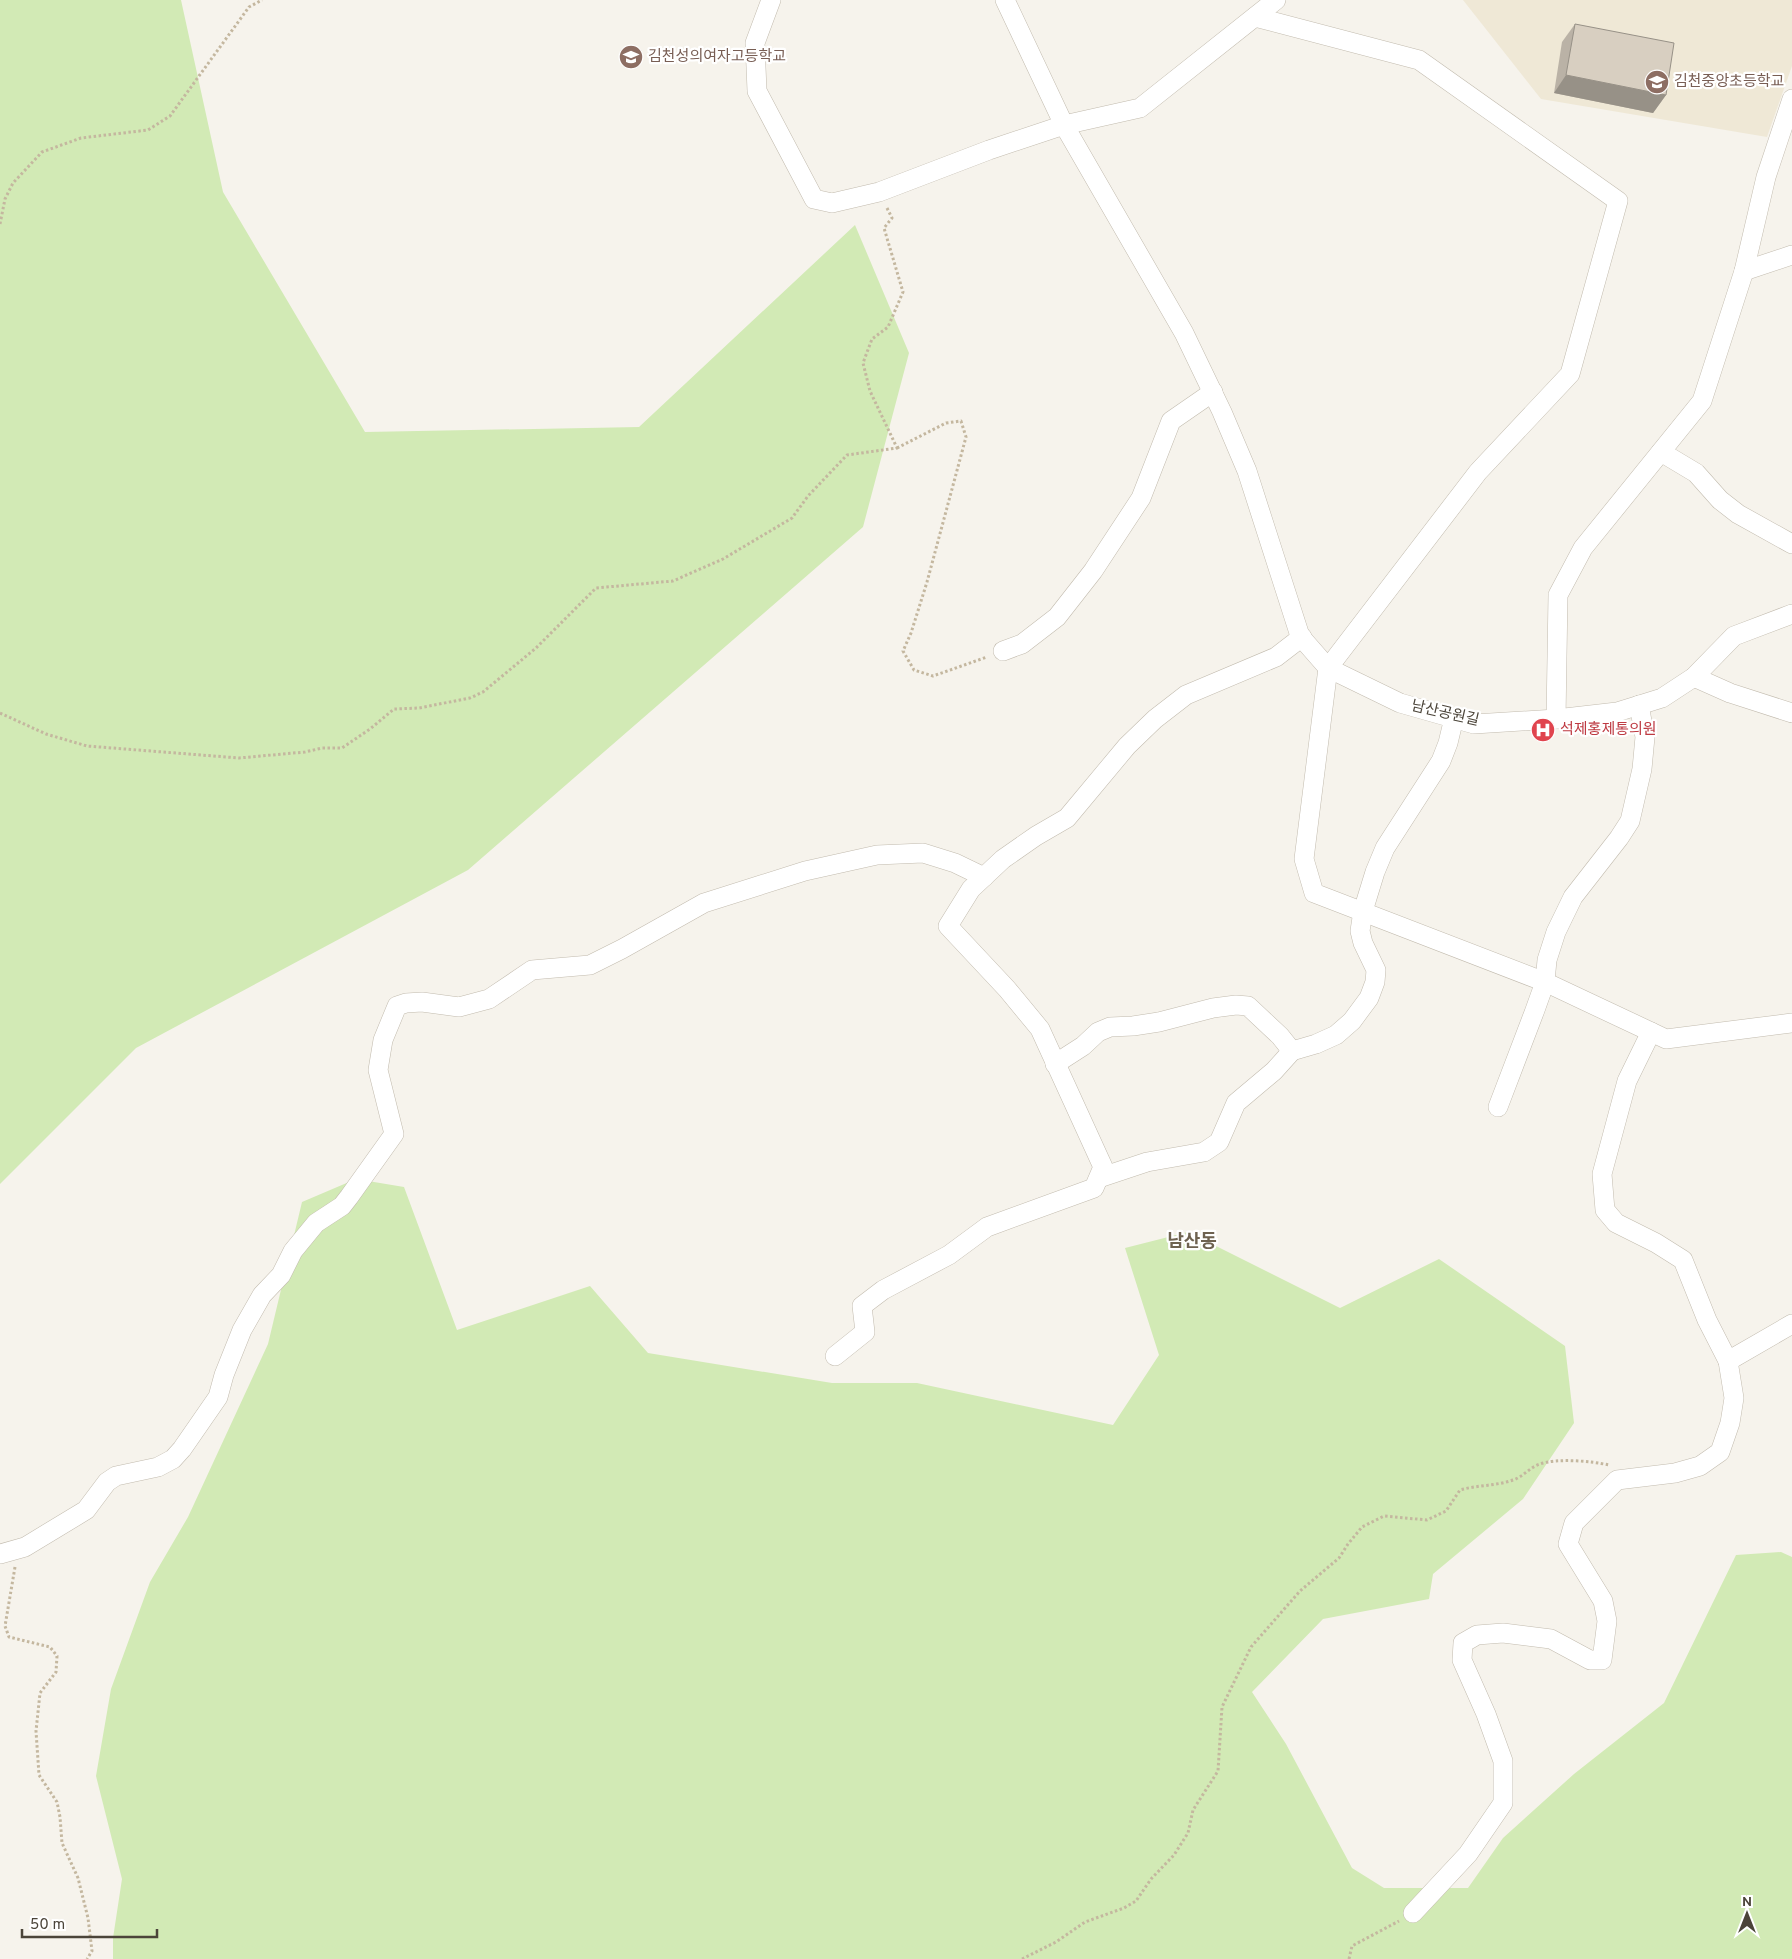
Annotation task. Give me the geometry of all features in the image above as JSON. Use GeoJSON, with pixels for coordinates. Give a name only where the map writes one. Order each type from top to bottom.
{"type":"FeatureCollection","features":[{"type":"Feature","properties":{"kind":"street"},"geometry":{"type":"LineString","coordinates":[[771,0],[755,43],[757,90],[814,199],[832,203],[879,192],[989,150],[1064,125],[1140,108],[1276,0]]}},
{"type":"Feature","properties":{"kind":"street"},"geometry":{"type":"LineString","coordinates":[[835,1356],[865,1332],[862,1306],[883,1290],[949,1255],[987,1227],[1094,1188],[1103,1167],[1040,1029],[1007,989],[948,926],[971,889],[1003,860],[1036,836],[1067,818],[1127,746],[1155,718],[1186,695],[1276,657],[1301,636],[1247,471],[1213,392],[1184,332],[1064,125],[1005,0]]}},
{"type":"Feature","properties":{"kind":"street"},"geometry":{"type":"LineString","coordinates":[[1256,17],[1419,60],[1618,201],[1570,374],[1478,472],[1328,668],[1304,859],[1314,893],[1545,982],[1666,1039],[1792,1023]]}},
{"type":"Feature","properties":{"kind":"street"},"geometry":{"type":"LineString","coordinates":[[1556,719],[1558,595],[1584,548],[1702,401],[1744,271],[1766,176],[1792,100]]}},
{"type":"Feature","properties":{"kind":"street"},"geometry":{"type":"LineString","coordinates":[[1774,154],[1792,148]]}},
{"type":"Feature","properties":{"kind":"street"},"geometry":{"type":"LineString","coordinates":[[1744,271],[1792,255]]}},
{"type":"Feature","properties":{"kind":"street"},"geometry":{"type":"LineString","coordinates":[[1004,651],[1022,644],[1057,618],[1092,571],[1141,498],[1171,421],[1213,392]]}},
{"type":"Feature","properties":{"kind":"street"},"geometry":{"type":"LineString","coordinates":[[1661,452],[1696,473],[1720,500],[1738,514],[1792,544]]}},
{"type":"Feature","properties":{"kind":"street","name":"남산공원길"},"geometry":{"type":"LineString","coordinates":[[1301,636],[1328,668],[1400,704],[1474,724],[1556,719],[1617,712],[1662,698],[1694,677],[1734,636],[1792,614]]}},
{"type":"Feature","properties":{"kind":"street"},"geometry":{"type":"LineString","coordinates":[[1694,677],[1730,693],[1792,713]]}},
{"type":"Feature","properties":{"kind":"street"},"geometry":{"type":"LineString","coordinates":[[1498,1107],[1545,982],[1547,960],[1553,942],[1574,897],[1630,821],[1642,769],[1645,737],[1639,705]]}},
{"type":"Feature","properties":{"kind":"street"},"geometry":{"type":"LineString","coordinates":[[1099,1178],[1147,1162],[1204,1152],[1219,1142],[1236,1103],[1274,1070],[1292,1051],[1316,1044],[1336,1035],[1352,1021],[1369,998],[1375,982],[1376,970],[1363,943],[1360,931],[1362,912],[1386,848],[1441,761],[1454,718]]}},
{"type":"Feature","properties":{"kind":"street"},"geometry":{"type":"LineString","coordinates":[[4,1552],[25,1547],[86,1510],[107,1482],[112,1479],[158,1467],[173,1459],[182,1449],[218,1397],[224,1375],[242,1330],[262,1295],[281,1275],[293,1251],[316,1223],[342,1206],[394,1134],[378,1070],[384,1040],[397,1006],[406,1003],[422,1002],[459,1007],[489,999],[532,970],[590,965],[704,903],[805,871],[877,855],[923,853],[955,863],[984,877]]}},
{"type":"Feature","properties":{"kind":"street"},"geometry":{"type":"LineString","coordinates":[[1055,1064],[1083,1046],[1098,1032],[1110,1027],[1159,1022],[1214,1008],[1236,1005],[1248,1006],[1280,1036],[1292,1051]]}},
{"type":"Feature","properties":{"kind":"street"},"geometry":{"type":"LineString","coordinates":[[1413,1913],[1468,1854],[1503,1803],[1503,1761],[1486,1714],[1462,1660],[1463,1644],[1477,1635],[1503,1633],[1551,1639],[1590,1660],[1602,1660],[1607,1621],[1604,1601],[1568,1544],[1574,1523],[1617,1480],[1676,1473],[1700,1466],[1720,1452],[1730,1422],[1734,1398],[1728,1361],[1707,1320],[1683,1260],[1656,1243],[1616,1223],[1605,1210],[1602,1174],[1627,1081],[1651,1032]]}},
{"type":"Feature","properties":{"kind":"street"},"geometry":{"type":"LineString","coordinates":[[1728,1361],[1792,1324]]}},
{"type":"Feature","properties":{"kind":"path"},"geometry":{"type":"LineString","coordinates":[[0,224],[5,199],[13,182],[42,152],[81,138],[148,130],[170,116],[249,7],[262,0]]}},
{"type":"Feature","properties":{"kind":"path"},"geometry":{"type":"LineString","coordinates":[[879,192],[892,218],[884,228],[904,292],[888,326],[872,339],[864,364],[870,391],[897,448]]}},
{"type":"Feature","properties":{"kind":"path"},"geometry":{"type":"LineString","coordinates":[[0,713],[46,734],[87,746],[239,758],[305,752],[322,748],[342,748],[394,710],[419,708],[470,698],[483,692],[554,631],[596,588],[673,581],[724,560],[792,518],[808,496],[847,455],[897,448],[946,423],[961,421],[966,436],[927,582],[903,652],[914,670],[933,676],[1004,651]]}},
{"type":"Feature","properties":{"kind":"path"},"geometry":{"type":"LineString","coordinates":[[1022,1959],[1056,1942],[1085,1922],[1124,1908],[1136,1901],[1151,1879],[1174,1855],[1188,1834],[1194,1810],[1218,1771],[1222,1707],[1251,1647],[1300,1591],[1339,1558],[1362,1528],[1384,1516],[1427,1520],[1446,1511],[1460,1490],[1516,1479],[1540,1464],[1579,1460],[1601,1463],[1622,1468],[1634,1478]]}},
{"type":"Feature","properties":{"kind":"path"},"geometry":{"type":"LineString","coordinates":[[4,1552],[15,1558],[16,1569],[5,1626],[9,1638],[50,1647],[57,1656],[56,1672],[40,1693],[36,1731],[39,1775],[57,1802],[62,1843],[78,1878],[88,1918],[92,1951],[87,1959]]}},
{"type":"Feature","properties":{"kind":"path"},"geometry":{"type":"LineString","coordinates":[[1349,1959],[1352,1946],[1413,1913]]}},
{"type":"Feature","properties":{"kind":"shaded area","name":"김천중앙초등학교"},"geometry":{"type":"Polygon","coordinates":[[[1463,0],[1792,0],[1792,66],[1767,137],[1541,99],[1463,0]]]}},
{"type":"Feature","properties":{"kind":"green space"},"geometry":{"type":"Polygon","coordinates":[[[0,0],[181,0],[223,192],[365,432],[639,427],[855,225],[909,353],[863,527],[468,870],[136,1048],[0,1184],[0,0]]]}},
{"type":"Feature","properties":{"kind":"green space"},"geometry":{"type":"Polygon","coordinates":[[[356,1179],[404,1187],[457,1330],[590,1286],[648,1353],[832,1383],[917,1383],[1113,1425],[1159,1355],[1125,1248],[1188,1232],[1340,1308],[1439,1259],[1565,1346],[1574,1423],[1523,1499],[1433,1574],[1429,1599],[1323,1619],[1252,1692],[1286,1744],[1352,1868],[1384,1888],[1468,1888],[1503,1838],[1574,1774],[1664,1703],[1736,1555],[1781,1552],[1792,1557],[1792,1959],[113,1959],[113,1938],[122,1879],[96,1776],[111,1689],[150,1582],[188,1517],[268,1344],[302,1202],[356,1179]]]}},
{"type":"Feature","properties":{"kind":"building"},"geometry":{"type":"Polygon","coordinates":[[[1575,24],[1674,43],[1666,95],[1566,75],[1575,24]]]}},
{"type":"Feature","properties":{"kind":"place","name":"김천성의여자고등학교"},"geometry":{"type":"Point","coordinates":[631,57]}},
{"type":"Feature","properties":{"kind":"place","name":"김천중앙초등학교"},"geometry":{"type":"Point","coordinates":[1657,82]}},
{"type":"Feature","properties":{"kind":"place","name":"석제홍제통의원"},"geometry":{"type":"Point","coordinates":[1543,730]}},
{"type":"Feature","properties":{"kind":"district","name":"남산동"},"geometry":{"type":"Point","coordinates":[1192,1242]}}]}
